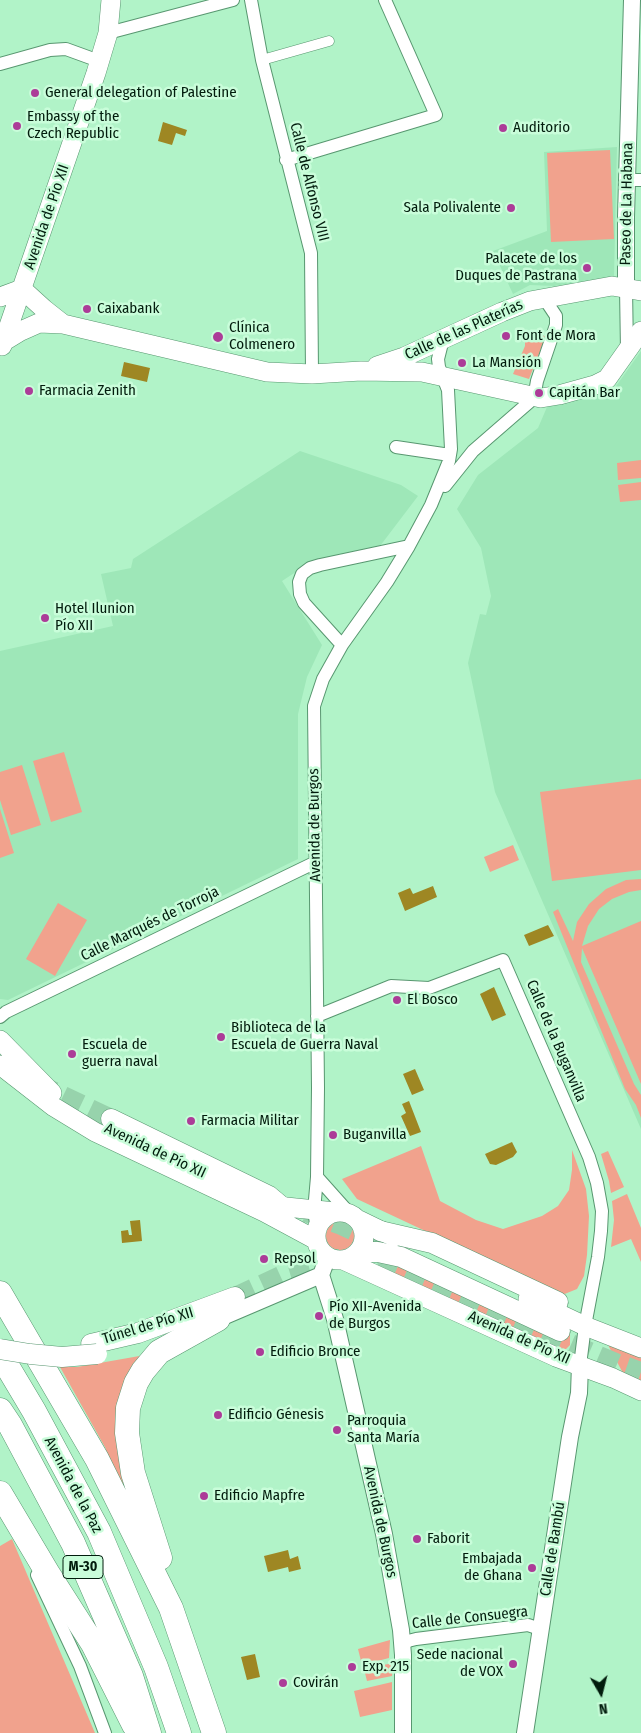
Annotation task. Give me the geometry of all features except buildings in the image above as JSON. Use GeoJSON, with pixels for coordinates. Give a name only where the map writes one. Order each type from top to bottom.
{"type":"FeatureCollection","features":[{"type":"Feature","properties":{"kind":"highway"},"geometry":{"type":"LineString","coordinates":[[0,1293],[98,1459],[171,1608],[214,1733]]}},
{"type":"Feature","properties":{"kind":"highway"},"geometry":{"type":"LineString","coordinates":[[171,1608],[167,1580],[133,1472],[127,1434],[128,1408],[136,1383],[143,1371],[159,1352],[218,1319]]}},
{"type":"Feature","properties":{"kind":"highway","name":"Avenida de la Paz"},"geometry":{"type":"LineString","coordinates":[[0,1354],[34,1411],[99,1532],[156,1667],[179,1733]]}},
{"type":"Feature","properties":{"kind":"highway","name":"Avenida de la Paz"},"geometry":{"type":"LineString","coordinates":[[0,1410],[10,1425],[73,1543],[131,1676],[149,1733]]}},
{"type":"Feature","properties":{"kind":"highway","name":"M-30"},"geometry":{"type":"LineString","coordinates":[[0,1478],[35,1552]]}},
{"type":"Feature","properties":{"kind":"highway","name":"M-30"},"geometry":{"type":"LineString","coordinates":[[0,1494],[93,1644],[137,1733]]}},
{"type":"Feature","properties":{"kind":"main road","name":"Avenida de Pío XII"},"geometry":{"type":"LineString","coordinates":[[1,345],[22,289],[108,33],[111,0]]}},
{"type":"Feature","properties":{"kind":"main road","name":"Calle de las Platerías"},"geometry":{"type":"LineString","coordinates":[[361,371],[398,359],[514,306],[544,298],[612,286],[634,290]]}},
{"type":"Feature","properties":{"kind":"main road","name":"Avenida de Pío XII"},"geometry":{"type":"LineString","coordinates":[[0,297],[22,289]]}},
{"type":"Feature","properties":{"kind":"main road","name":"Avenida de Pío XII"},"geometry":{"type":"LineString","coordinates":[[1,345],[42,316],[22,289]]}},
{"type":"Feature","properties":{"kind":"main road"},"geometry":{"type":"LineString","coordinates":[[42,316],[64,324],[267,372],[312,374],[361,371],[422,372],[534,398],[548,398],[602,382],[611,375],[641,331]]}},
{"type":"Feature","properties":{"kind":"main road","name":"Avenida de Pío XII"},"geometry":{"type":"LineString","coordinates":[[0,1040],[45,1088],[65,1104],[98,1124],[267,1202],[283,1206],[316,1227]]}},
{"type":"Feature","properties":{"kind":"main road","name":"Avenida de Pío XII"},"geometry":{"type":"LineString","coordinates":[[0,1064],[54,1107],[95,1132],[264,1212],[316,1227],[348,1216],[585,1326],[641,1348]]}},
{"type":"Feature","properties":{"kind":"main road"},"geometry":{"type":"LineString","coordinates":[[111,1119],[270,1196],[283,1206]]}},
{"type":"Feature","properties":{"kind":"main road"},"geometry":{"type":"LineString","coordinates":[[343,1256],[363,1243],[364,1235],[348,1216]]}},
{"type":"Feature","properties":{"kind":"main road"},"geometry":{"type":"LineString","coordinates":[[316,1227],[320,1249],[343,1256],[378,1252],[401,1257],[560,1331]]}},
{"type":"Feature","properties":{"kind":"main road"},"geometry":{"type":"LineString","coordinates":[[380,1231],[432,1243],[558,1302]]}},
{"type":"Feature","properties":{"kind":"main road","name":"Avenida de Pío XII"},"geometry":{"type":"LineString","coordinates":[[343,1256],[556,1357],[641,1391]]}},
{"type":"Feature","properties":{"kind":"main road","name":"Túnel de Pío XII"},"geometry":{"type":"LineString","coordinates":[[0,1341],[39,1346],[94,1349],[235,1297]]}},
{"type":"Feature","properties":{"kind":"main road"},"geometry":{"type":"LineString","coordinates":[[0,1349],[62,1357],[94,1349],[142,1344],[218,1319]]}},
{"type":"Feature","properties":{"kind":"street"},"geometry":{"type":"LineString","coordinates":[[108,33],[218,2],[233,0]]}},
{"type":"Feature","properties":{"kind":"street","name":"Calle de Alfonso VIII"},"geometry":{"type":"LineString","coordinates":[[251,0],[262,60],[310,253],[312,374]]}},
{"type":"Feature","properties":{"kind":"street"},"geometry":{"type":"LineString","coordinates":[[286,160],[436,115],[386,0]]}},
{"type":"Feature","properties":{"kind":"street","name":"Paseo de La Habana"},"geometry":{"type":"LineString","coordinates":[[632,0],[634,290]]}},
{"type":"Feature","properties":{"kind":"street"},"geometry":{"type":"LineString","coordinates":[[262,60],[329,41]]}},
{"type":"Feature","properties":{"kind":"street"},"geometry":{"type":"LineString","coordinates":[[0,64],[50,50],[66,49],[99,61]]}},
{"type":"Feature","properties":{"kind":"street"},"geometry":{"type":"LineString","coordinates":[[627,351],[634,290]]}},
{"type":"Feature","properties":{"kind":"street"},"geometry":{"type":"LineString","coordinates":[[430,506],[453,474],[473,451],[534,398],[537,381],[556,325],[556,316],[544,298]]}},
{"type":"Feature","properties":{"kind":"street"},"geometry":{"type":"LineString","coordinates":[[430,506],[446,470],[450,455],[448,394],[438,359],[443,339]]}},
{"type":"Feature","properties":{"kind":"street"},"geometry":{"type":"LineString","coordinates":[[396,447],[450,455]]}},
{"type":"Feature","properties":{"kind":"street","name":"Avenida de Burgos"},"geometry":{"type":"LineString","coordinates":[[316,1227],[318,1016],[314,706],[323,679],[342,645],[410,546],[430,506]]}},
{"type":"Feature","properties":{"kind":"street"},"geometry":{"type":"LineString","coordinates":[[342,645],[304,603],[300,594],[299,582],[302,574],[310,568],[410,546]]}},
{"type":"Feature","properties":{"kind":"street","name":"Calle Marqués de Torroja"},"geometry":{"type":"LineString","coordinates":[[0,1018],[6,1012],[316,862]]}},
{"type":"Feature","properties":{"kind":"street","name":"Calle de la Buganvilla"},"geometry":{"type":"LineString","coordinates":[[318,1016],[391,986],[429,988],[503,960],[589,1156],[597,1183],[602,1211],[601,1231],[585,1326]]}},
{"type":"Feature","properties":{"kind":"street"},"geometry":{"type":"LineString","coordinates":[[317,1177],[348,1216]]}},
{"type":"Feature","properties":{"kind":"street"},"geometry":{"type":"LineString","coordinates":[[218,1319],[321,1275],[343,1256]]}},
{"type":"Feature","properties":{"kind":"street","name":"Avenida de Burgos"},"geometry":{"type":"LineString","coordinates":[[321,1275],[334,1319],[384,1534],[403,1645],[403,1733]]}},
{"type":"Feature","properties":{"kind":"street"},"geometry":{"type":"LineString","coordinates":[[580,1365],[585,1326]]}},
{"type":"Feature","properties":{"kind":"street","name":"Calle de Bambú"},"geometry":{"type":"LineString","coordinates":[[525,1733],[570,1437],[579,1393],[580,1365]]}},
{"type":"Feature","properties":{"kind":"street"},"geometry":{"type":"LineString","coordinates":[[0,1494],[8,1516],[65,1630],[92,1694],[105,1733]]}},
{"type":"Feature","properties":{"kind":"street","name":"Calle de Consuegra"},"geometry":{"type":"LineString","coordinates":[[403,1645],[408,1641],[416,1639],[528,1625],[541,1631]]}},
{"type":"Feature","properties":{"kind":"shaded area"},"geometry":{"type":"Polygon","coordinates":[[[163,122],[187,130],[185,136],[176,133],[172,145],[158,141],[163,122]]]}},
{"type":"Feature","properties":{"kind":"shaded area"},"geometry":{"type":"Polygon","coordinates":[[[617,147],[614,277],[554,286],[530,285],[513,294],[493,251],[547,231],[544,152],[617,147]]]}},
{"type":"Feature","properties":{"kind":"shaded area"},"geometry":{"type":"Polygon","coordinates":[[[610,150],[614,239],[551,242],[547,153],[610,150]]]}},
{"type":"Feature","properties":{"kind":"shaded area"},"geometry":{"type":"Polygon","coordinates":[[[525,334],[546,336],[529,379],[513,374],[525,346],[525,334]]]}},
{"type":"Feature","properties":{"kind":"shaded area"},"geometry":{"type":"Polygon","coordinates":[[[641,351],[641,1129],[495,792],[468,663],[480,614],[486,615],[491,596],[481,548],[457,509],[478,475],[538,428],[547,407],[614,389],[641,351]]]}},
{"type":"Feature","properties":{"kind":"shaded area"},"geometry":{"type":"Polygon","coordinates":[[[124,362],[150,368],[147,382],[121,376],[124,362]]]}},
{"type":"Feature","properties":{"kind":"shaded area"},"geometry":{"type":"Polygon","coordinates":[[[300,451],[401,485],[418,496],[380,546],[314,560],[282,581],[322,645],[307,677],[298,714],[298,859],[8,1000],[0,999],[0,651],[113,626],[101,574],[131,568],[133,559],[300,451]]]}},
{"type":"Feature","properties":{"kind":"shaded area"},"geometry":{"type":"Polygon","coordinates":[[[641,460],[641,478],[618,480],[617,463],[641,460]]]}},
{"type":"Feature","properties":{"kind":"shaded area"},"geometry":{"type":"Polygon","coordinates":[[[641,482],[641,500],[620,502],[618,485],[641,482]]]}},
{"type":"Feature","properties":{"kind":"shaded area"},"geometry":{"type":"Polygon","coordinates":[[[64,752],[82,812],[51,822],[33,761],[64,752]]]}},
{"type":"Feature","properties":{"kind":"shaded area"},"geometry":{"type":"Polygon","coordinates":[[[22,765],[41,825],[11,835],[0,800],[0,772],[22,765]]]}},
{"type":"Feature","properties":{"kind":"shaded area"},"geometry":{"type":"Polygon","coordinates":[[[641,779],[641,870],[552,881],[540,792],[641,779]]]}},
{"type":"Feature","properties":{"kind":"shaded area"},"geometry":{"type":"Polygon","coordinates":[[[0,809],[14,853],[0,858],[0,809]]]}},
{"type":"Feature","properties":{"kind":"shaded area"},"geometry":{"type":"Polygon","coordinates":[[[513,845],[519,860],[490,872],[484,857],[513,845]]]}},
{"type":"Feature","properties":{"kind":"shaded area"},"geometry":{"type":"Polygon","coordinates":[[[641,879],[641,890],[629,892],[612,899],[599,909],[588,926],[582,946],[641,921],[641,1084],[582,948],[581,962],[634,1084],[641,1095],[641,1118],[636,1105],[625,1089],[553,912],[558,909],[573,941],[577,922],[589,904],[606,889],[626,880],[641,879]]]}},
{"type":"Feature","properties":{"kind":"shaded area"},"geometry":{"type":"Polygon","coordinates":[[[433,886],[437,897],[405,911],[398,893],[410,888],[413,894],[433,886]]]}},
{"type":"Feature","properties":{"kind":"shaded area"},"geometry":{"type":"Polygon","coordinates":[[[58,903],[87,920],[55,976],[26,959],[58,903]]]}},
{"type":"Feature","properties":{"kind":"shaded area"},"geometry":{"type":"Polygon","coordinates":[[[548,925],[554,936],[529,946],[524,935],[548,925]]]}},
{"type":"Feature","properties":{"kind":"shaded area"},"geometry":{"type":"Polygon","coordinates":[[[494,987],[506,1015],[492,1021],[480,994],[494,987]]]}},
{"type":"Feature","properties":{"kind":"shaded area"},"geometry":{"type":"Polygon","coordinates":[[[415,1069],[424,1090],[412,1095],[403,1074],[415,1069]]]}},
{"type":"Feature","properties":{"kind":"shaded area"},"geometry":{"type":"Polygon","coordinates":[[[409,1101],[421,1132],[410,1136],[401,1116],[406,1113],[402,1104],[409,1101]]]}},
{"type":"Feature","properties":{"kind":"shaded area"},"geometry":{"type":"Polygon","coordinates":[[[512,1142],[517,1152],[513,1157],[496,1165],[490,1164],[485,1154],[512,1142]]]}},
{"type":"Feature","properties":{"kind":"shaded area"},"geometry":{"type":"Polygon","coordinates":[[[421,1146],[440,1201],[476,1220],[503,1229],[542,1216],[558,1206],[569,1190],[572,1150],[586,1189],[589,1216],[584,1276],[577,1289],[562,1295],[357,1199],[342,1179],[421,1146]]]}},
{"type":"Feature","properties":{"kind":"shaded area"},"geometry":{"type":"Polygon","coordinates":[[[608,1151],[624,1187],[611,1193],[601,1154],[608,1151]]]}},
{"type":"Feature","properties":{"kind":"shaded area"},"geometry":{"type":"Polygon","coordinates":[[[627,1194],[641,1228],[641,1262],[631,1239],[611,1247],[614,1220],[612,1201],[627,1194]]]}},
{"type":"Feature","properties":{"kind":"shaded area"},"geometry":{"type":"Polygon","coordinates":[[[140,1220],[142,1241],[122,1243],[121,1231],[128,1230],[129,1235],[132,1235],[130,1221],[140,1220]]]}},
{"type":"Feature","properties":{"kind":"shaded area"},"geometry":{"type":"Polygon","coordinates":[[[340,1222],[350,1226],[354,1236],[350,1246],[340,1250],[330,1246],[326,1236],[330,1226],[340,1222]]]}},
{"type":"Feature","properties":{"kind":"shaded area"},"geometry":{"type":"Polygon","coordinates":[[[382,1260],[564,1328],[570,1333],[570,1345],[563,1352],[379,1267],[378,1263],[382,1260]]]}},
{"type":"Feature","properties":{"kind":"shaded area"},"geometry":{"type":"Polygon","coordinates":[[[608,1345],[641,1357],[641,1383],[624,1375],[608,1345]]]}},
{"type":"Feature","properties":{"kind":"shaded area"},"geometry":{"type":"Polygon","coordinates":[[[145,1355],[127,1394],[153,1555],[104,1455],[106,1449],[60,1367],[77,1367],[145,1355]]]}},
{"type":"Feature","properties":{"kind":"shaded area"},"geometry":{"type":"Polygon","coordinates":[[[12,1539],[95,1733],[0,1733],[0,1546],[12,1539]]]}},
{"type":"Feature","properties":{"kind":"shaded area"},"geometry":{"type":"Polygon","coordinates":[[[288,1550],[290,1559],[298,1556],[301,1569],[289,1572],[288,1567],[268,1572],[264,1556],[288,1550]]]}},
{"type":"Feature","properties":{"kind":"shaded area"},"geometry":{"type":"Polygon","coordinates":[[[390,1640],[389,1658],[362,1665],[358,1649],[390,1640]]]}},
{"type":"Feature","properties":{"kind":"shaded area"},"geometry":{"type":"Polygon","coordinates":[[[255,1654],[260,1677],[247,1680],[241,1657],[255,1654]]]}},
{"type":"Feature","properties":{"kind":"shaded area"},"geometry":{"type":"Polygon","coordinates":[[[393,1663],[392,1676],[367,1681],[364,1669],[393,1663]]]}},
{"type":"Feature","properties":{"kind":"shaded area"},"geometry":{"type":"Polygon","coordinates":[[[392,1682],[392,1710],[360,1717],[354,1691],[392,1682]]]}},
{"type":"Feature","properties":{"kind":"tunnel"},"geometry":{"type":"LineString","coordinates":[[36,1083],[111,1119]]}},
{"type":"Feature","properties":{"kind":"tunnel"},"geometry":{"type":"LineString","coordinates":[[306,1212],[339,1224],[403,1253]]}},
{"type":"Feature","properties":{"kind":"tunnel"},"geometry":{"type":"LineString","coordinates":[[235,1297],[285,1274],[336,1259],[383,1264],[618,1364],[641,1372]]}},
{"type":"Feature","properties":{"kind":"place","name":"General delegation of Palestine"},"geometry":{"type":"Point","coordinates":[35,93]}},
{"type":"Feature","properties":{"kind":"place","name":"Embassy of the Czech Republic"},"geometry":{"type":"Point","coordinates":[17,126]}},
{"type":"Feature","properties":{"kind":"place","name":"Auditorio"},"geometry":{"type":"Point","coordinates":[503,128]}},
{"type":"Feature","properties":{"kind":"place","name":"Sala Polivalente"},"geometry":{"type":"Point","coordinates":[511,208]}},
{"type":"Feature","properties":{"kind":"place","name":"Palacete de los Duques de Pastrana"},"geometry":{"type":"Point","coordinates":[587,268]}},
{"type":"Feature","properties":{"kind":"place","name":"Caixabank"},"geometry":{"type":"Point","coordinates":[87,309]}},
{"type":"Feature","properties":{"kind":"place","name":"Font de Mora"},"geometry":{"type":"Point","coordinates":[506,336]}},
{"type":"Feature","properties":{"kind":"place","name":"Clínica Colmenero"},"geometry":{"type":"Point","coordinates":[218,337]}},
{"type":"Feature","properties":{"kind":"place","name":"La Mansión"},"geometry":{"type":"Point","coordinates":[462,363]}},
{"type":"Feature","properties":{"kind":"place","name":"Farmacia Zenith"},"geometry":{"type":"Point","coordinates":[29,391]}},
{"type":"Feature","properties":{"kind":"place","name":"Capitán Bar"},"geometry":{"type":"Point","coordinates":[539,393]}},
{"type":"Feature","properties":{"kind":"place","name":"Hotel Ilunion Pío XII"},"geometry":{"type":"Point","coordinates":[45,618]}},
{"type":"Feature","properties":{"kind":"place","name":"El Bosco"},"geometry":{"type":"Point","coordinates":[397,1000]}},
{"type":"Feature","properties":{"kind":"place","name":"Biblioteca de la Escuela de Guerra Naval"},"geometry":{"type":"Point","coordinates":[221,1037]}},
{"type":"Feature","properties":{"kind":"place","name":"Escuela de guerra naval"},"geometry":{"type":"Point","coordinates":[72,1054]}},
{"type":"Feature","properties":{"kind":"place","name":"Farmacia Militar"},"geometry":{"type":"Point","coordinates":[191,1121]}},
{"type":"Feature","properties":{"kind":"place","name":"Buganvilla"},"geometry":{"type":"Point","coordinates":[333,1135]}},
{"type":"Feature","properties":{"kind":"place","name":"Repsol"},"geometry":{"type":"Point","coordinates":[264,1259]}},
{"type":"Feature","properties":{"kind":"place","name":"Pío XII-Avenida de Burgos"},"geometry":{"type":"Point","coordinates":[319,1316]}},
{"type":"Feature","properties":{"kind":"place","name":"Edificio Bronce"},"geometry":{"type":"Point","coordinates":[260,1352]}},
{"type":"Feature","properties":{"kind":"place","name":"Edificio Génesis"},"geometry":{"type":"Point","coordinates":[218,1415]}},
{"type":"Feature","properties":{"kind":"place","name":"Parroquia Santa María"},"geometry":{"type":"Point","coordinates":[337,1430]}},
{"type":"Feature","properties":{"kind":"place","name":"Edificio Mapfre"},"geometry":{"type":"Point","coordinates":[204,1496]}},
{"type":"Feature","properties":{"kind":"place","name":"Faborit"},"geometry":{"type":"Point","coordinates":[417,1539]}},
{"type":"Feature","properties":{"kind":"place","name":"Embajada de Ghana"},"geometry":{"type":"Point","coordinates":[532,1568]}},
{"type":"Feature","properties":{"kind":"place","name":"Sede nacional de VOX"},"geometry":{"type":"Point","coordinates":[513,1664]}},
{"type":"Feature","properties":{"kind":"place","name":"Exp. 215"},"geometry":{"type":"Point","coordinates":[352,1667]}},
{"type":"Feature","properties":{"kind":"place","name":"Covirán"},"geometry":{"type":"Point","coordinates":[283,1683]}}]}
